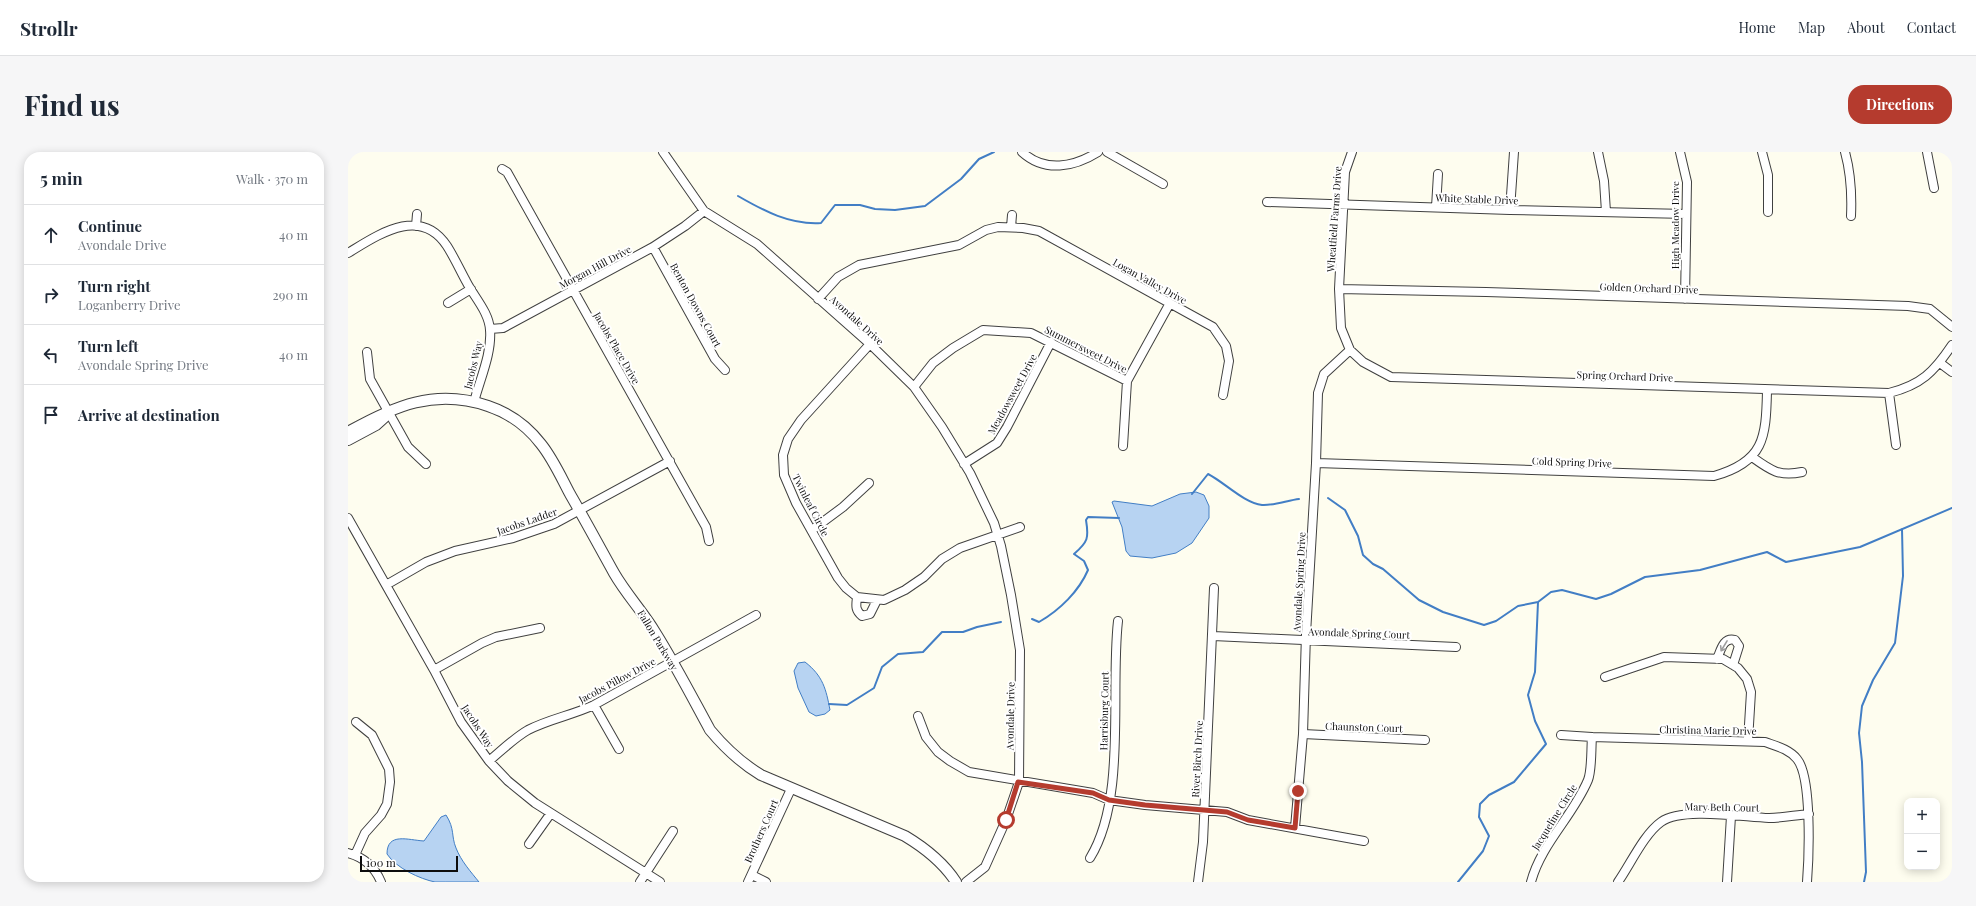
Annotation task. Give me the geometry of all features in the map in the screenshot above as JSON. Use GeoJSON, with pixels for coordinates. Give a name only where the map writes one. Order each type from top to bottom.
{"type":"FeatureCollection","features":[{"type":"Feature","properties":{"kind":"street","name":"Avondale Drive"},"geometry":{"type":"LineString","coordinates":[[663,152],[704,211],[757,244],[870,344],[914,387],[942,427],[964,464],[982,498],[998,535],[1011,595],[1020,650],[1018,782],[1006,820],[985,867],[966,882]]}},
{"type":"Feature","properties":{"kind":"street"},"geometry":{"type":"LineString","coordinates":[[1022,152],[1028,157],[1042,163],[1057,166],[1070,165],[1083,161],[1098,152]]}},
{"type":"Feature","properties":{"kind":"street"},"geometry":{"type":"LineString","coordinates":[[1107,152],[1163,184]]}},
{"type":"Feature","properties":{"kind":"street","name":"Wheatfield Farms Drive"},"geometry":{"type":"LineString","coordinates":[[1339,289],[1345,172],[1352,152]]}},
{"type":"Feature","properties":{"kind":"street"},"geometry":{"type":"LineString","coordinates":[[1510,210],[1514,152]]}},
{"type":"Feature","properties":{"kind":"street"},"geometry":{"type":"LineString","coordinates":[[1598,152],[1604,181],[1606,212]]}},
{"type":"Feature","properties":{"kind":"street","name":"High Meadow Drive"},"geometry":{"type":"LineString","coordinates":[[1680,152],[1687,182],[1685,299]]}},
{"type":"Feature","properties":{"kind":"street"},"geometry":{"type":"LineString","coordinates":[[1762,152],[1768,175],[1768,212]]}},
{"type":"Feature","properties":{"kind":"street"},"geometry":{"type":"LineString","coordinates":[[1845,152],[1850,169],[1852,191],[1850,216]]}},
{"type":"Feature","properties":{"kind":"street"},"geometry":{"type":"LineString","coordinates":[[1927,152],[1934,188]]}},
{"type":"Feature","properties":{"kind":"street","name":"Jacobs Place Drive"},"geometry":{"type":"LineString","coordinates":[[502,169],[507,172],[670,461],[706,527],[710,541]]}},
{"type":"Feature","properties":{"kind":"street"},"geometry":{"type":"LineString","coordinates":[[1436,208],[1438,174]]}},
{"type":"Feature","properties":{"kind":"street","name":"White Stable Drive"},"geometry":{"type":"LineString","coordinates":[[1267,202],[1686,214]]}},
{"type":"Feature","properties":{"kind":"street","name":"Morgan Hill Drive"},"geometry":{"type":"LineString","coordinates":[[490,330],[503,328],[653,247],[685,226],[704,211]]}},
{"type":"Feature","properties":{"kind":"street"},"geometry":{"type":"LineString","coordinates":[[416,226],[417,214]]}},
{"type":"Feature","properties":{"kind":"street"},"geometry":{"type":"LineString","coordinates":[[1011,227],[1012,215]]}},
{"type":"Feature","properties":{"kind":"street","name":"Jacobs Way"},"geometry":{"type":"LineString","coordinates":[[348,253],[385,231],[405,225],[416,226],[434,233],[447,245],[484,311],[490,330],[489,348],[474,402]]}},
{"type":"Feature","properties":{"kind":"street","name":"Logan Valley Drive"},"geometry":{"type":"LineString","coordinates":[[818,299],[838,277],[859,265],[959,245],[986,230],[1011,227],[1039,231],[1213,327],[1226,346],[1229,362],[1224,395]]}},
{"type":"Feature","properties":{"kind":"street","name":"Benton Downs Court"},"geometry":{"type":"LineString","coordinates":[[653,247],[715,359],[725,370]]}},
{"type":"Feature","properties":{"kind":"street","name":"Golden Orchard Drive"},"geometry":{"type":"LineString","coordinates":[[1339,289],[1486,292],[1908,306],[1930,309],[1952,327]]}},
{"type":"Feature","properties":{"kind":"street","name":"Spring Orchard Drive"},"geometry":{"type":"LineString","coordinates":[[1339,289],[1341,328],[1350,350],[1363,362],[1391,377],[1889,394],[1904,390],[1919,382],[1940,363],[1952,345]]}},
{"type":"Feature","properties":{"kind":"street"},"geometry":{"type":"LineString","coordinates":[[448,303],[471,290]]}},
{"type":"Feature","properties":{"kind":"street"},"geometry":{"type":"LineString","coordinates":[[1123,446],[1127,381],[1170,303]]}},
{"type":"Feature","properties":{"kind":"street","name":"Summersweet Drive"},"geometry":{"type":"LineString","coordinates":[[914,387],[933,363],[953,348],[983,330],[1031,333],[1127,381]]}},
{"type":"Feature","properties":{"kind":"street","name":"Meadowsweet Drive"},"geometry":{"type":"LineString","coordinates":[[964,464],[996,443],[1007,427],[1051,342]]}},
{"type":"Feature","properties":{"kind":"street","name":"Twinleaf Circle"},"geometry":{"type":"LineString","coordinates":[[857,597],[846,588],[838,578],[796,503],[784,475],[783,455],[786,445],[801,420],[870,344]]}},
{"type":"Feature","properties":{"kind":"street","name":"Avondale Spring Drive"},"geometry":{"type":"LineString","coordinates":[[1295,828],[1303,734],[1306,641],[1316,463],[1317,404],[1320,382],[1328,369],[1350,350]]}},
{"type":"Feature","properties":{"kind":"street"},"geometry":{"type":"LineString","coordinates":[[368,352],[370,379],[408,447],[426,464]]}},
{"type":"Feature","properties":{"kind":"street"},"geometry":{"type":"LineString","coordinates":[[1940,363],[1952,372]]}},
{"type":"Feature","properties":{"kind":"street","name":"Cold Spring Drive"},"geometry":{"type":"LineString","coordinates":[[1316,463],[1714,476],[1731,472],[1752,458],[1762,441],[1766,427],[1767,391]]}},
{"type":"Feature","properties":{"kind":"street"},"geometry":{"type":"LineString","coordinates":[[1889,394],[1896,445]]}},
{"type":"Feature","properties":{"kind":"street","name":"Fallon Parkway"},"geometry":{"type":"LineString","coordinates":[[348,432],[373,418],[410,404],[435,399],[452,398],[474,402],[494,408],[513,418],[530,432],[552,461],[616,575],[656,633],[710,730],[719,740],[752,770],[791,789],[905,836],[941,862],[956,882]]}},
{"type":"Feature","properties":{"kind":"street","name":"Fallon Parkway"},"geometry":{"type":"LineString","coordinates":[[348,440],[376,425],[388,413]]}},
{"type":"Feature","properties":{"kind":"street"},"geometry":{"type":"LineString","coordinates":[[1752,458],[1770,471],[1788,475],[1802,472]]}},
{"type":"Feature","properties":{"kind":"street","name":"Jacobs Ladder"},"geometry":{"type":"LineString","coordinates":[[386,585],[426,562],[455,551],[528,533],[554,524],[670,461]]}},
{"type":"Feature","properties":{"kind":"street"},"geometry":{"type":"LineString","coordinates":[[812,530],[843,507],[869,483]]}},
{"type":"Feature","properties":{"kind":"street","name":"Jacobs Way"},"geometry":{"type":"LineString","coordinates":[[348,518],[434,670],[461,722],[489,761],[508,781],[535,803],[660,882]]}},
{"type":"Feature","properties":{"kind":"street"},"geometry":{"type":"LineString","coordinates":[[877,600],[870,614],[862,616],[857,612],[857,597],[884,600],[905,590],[924,577],[942,559],[960,548],[1020,527]]}},
{"type":"Feature","properties":{"kind":"street","name":"River Birch Drive"},"geometry":{"type":"LineString","coordinates":[[1198,882],[1205,809],[1214,588]]}},
{"type":"Feature","properties":{"kind":"street","name":"Jacobs Pillow Drive"},"geometry":{"type":"LineString","coordinates":[[489,761],[527,730],[594,705],[756,615]]}},
{"type":"Feature","properties":{"kind":"street","name":"Harrisburg Court"},"geometry":{"type":"LineString","coordinates":[[1090,858],[1098,845],[1105,825],[1113,772],[1118,621]]}},
{"type":"Feature","properties":{"kind":"street"},"geometry":{"type":"LineString","coordinates":[[434,670],[482,643],[496,637],[540,628]]}},
{"type":"Feature","properties":{"kind":"street","name":"Avondale Spring Court"},"geometry":{"type":"LineString","coordinates":[[1213,636],[1456,647]]}},
{"type":"Feature","properties":{"kind":"street"},"geometry":{"type":"LineString","coordinates":[[1718,659],[1725,641],[1728,639],[1735,640],[1739,646],[1733,665]]}},
{"type":"Feature","properties":{"kind":"street"},"geometry":{"type":"LineString","coordinates":[[1605,677],[1664,657],[1723,659],[1738,668],[1747,679],[1751,692],[1748,741]]}},
{"type":"Feature","properties":{"kind":"street"},"geometry":{"type":"LineString","coordinates":[[594,705],[619,749]]}},
{"type":"Feature","properties":{"kind":"street"},"geometry":{"type":"LineString","coordinates":[[918,716],[926,737],[938,752],[969,772],[1018,782],[1093,793],[1109,800],[1145,805],[1227,812],[1248,820],[1364,841]]}},
{"type":"Feature","properties":{"kind":"street"},"geometry":{"type":"LineString","coordinates":[[356,722],[372,735],[389,769],[390,782],[387,804],[381,815],[365,834],[352,854],[373,868],[381,882]]}},
{"type":"Feature","properties":{"kind":"street","name":"Chaunston Court"},"geometry":{"type":"LineString","coordinates":[[1303,734],[1425,740]]}},
{"type":"Feature","properties":{"kind":"street","name":"Christina Marie Drive"},"geometry":{"type":"LineString","coordinates":[[1561,735],[1592,738],[1765,742],[1789,752],[1797,758],[1802,767],[1809,814],[1807,882]]}},
{"type":"Feature","properties":{"kind":"street","name":"Jacqueline Circle"},"geometry":{"type":"LineString","coordinates":[[1531,882],[1535,866],[1577,800],[1588,779],[1592,738]]}},
{"type":"Feature","properties":{"kind":"street","name":"Brothers Court"},"geometry":{"type":"LineString","coordinates":[[750,879],[791,789]]}},
{"type":"Feature","properties":{"kind":"street"},"geometry":{"type":"LineString","coordinates":[[528,844],[551,813]]}},
{"type":"Feature","properties":{"kind":"street","name":"Mary Beth Court"},"geometry":{"type":"LineString","coordinates":[[1618,882],[1648,836],[1660,823],[1672,816],[1695,814],[1771,818],[1809,814]]}},
{"type":"Feature","properties":{"kind":"street"},"geometry":{"type":"LineString","coordinates":[[1727,882],[1732,816]]}},
{"type":"Feature","properties":{"kind":"street"},"geometry":{"type":"LineString","coordinates":[[640,882],[673,831]]}},
{"type":"Feature","properties":{"kind":"street"},"geometry":{"type":"LineString","coordinates":[[750,879],[766,882]]}},
{"type":"Feature","properties":{"kind":"water"},"geometry":{"type":"Polygon","coordinates":[[[1196,492],[1204,495],[1209,506],[1209,518],[1192,543],[1176,553],[1152,558],[1130,556],[1126,551],[1122,527],[1112,502],[1152,506],[1180,494],[1196,492]]]}},
{"type":"Feature","properties":{"kind":"water"},"geometry":{"type":"Polygon","coordinates":[[[805,662],[816,672],[823,683],[830,710],[825,714],[816,716],[809,712],[798,688],[794,671],[798,663],[805,662]]]}},
{"type":"Feature","properties":{"kind":"water"},"geometry":{"type":"Polygon","coordinates":[[[446,815],[451,824],[458,853],[479,882],[429,881],[402,868],[387,854],[388,847],[394,840],[405,839],[424,841],[441,817],[446,815]]]}},
{"type":"Feature","properties":{"kind":"waterway"},"geometry":{"type":"LineString","coordinates":[[738,196],[778,216],[799,222],[810,223],[821,223],[835,205],[860,205],[875,209],[895,210],[925,206],[961,179],[979,159],[994,152]]}},
{"type":"Feature","properties":{"kind":"waterway"},"geometry":{"type":"LineString","coordinates":[[1192,494],[1208,474],[1241,496],[1262,505],[1271,505],[1299,499]]}},
{"type":"Feature","properties":{"kind":"waterway"},"geometry":{"type":"LineString","coordinates":[[1328,498],[1345,510],[1358,536],[1363,555],[1373,564],[1383,569],[1419,600],[1443,612],[1484,625],[1496,621],[1518,606],[1538,602],[1551,592],[1562,590],[1596,599],[1611,594],[1645,577],[1700,570],[1767,552],[1786,562],[1860,547],[1952,508]]}},
{"type":"Feature","properties":{"kind":"waterway"},"geometry":{"type":"LineString","coordinates":[[1032,619],[1039,622],[1054,612],[1074,593],[1084,578],[1088,570],[1084,561],[1074,554],[1085,543],[1087,536],[1086,520],[1088,517],[1119,518]]}},
{"type":"Feature","properties":{"kind":"waterway"},"geometry":{"type":"LineString","coordinates":[[1864,882],[1866,872],[1862,762],[1859,733],[1862,706],[1873,680],[1895,643],[1903,576],[1902,529]]}},
{"type":"Feature","properties":{"kind":"waterway"},"geometry":{"type":"LineString","coordinates":[[1458,882],[1483,851],[1489,836],[1479,817],[1480,804],[1489,795],[1514,782],[1546,744],[1535,721],[1528,695],[1535,672],[1538,602]]}},
{"type":"Feature","properties":{"kind":"waterway"},"geometry":{"type":"LineString","coordinates":[[829,704],[847,705],[874,688],[882,667],[898,654],[923,652],[942,632],[963,632],[977,627],[1001,622]]}},
{"type":"Feature","properties":{"kind":"route"},"geometry":{"type":"LineString","coordinates":[[1006,820],[1018,782],[1093,793],[1109,800],[1145,805],[1227,812],[1248,820],[1295,828],[1298,791]]}}]}
